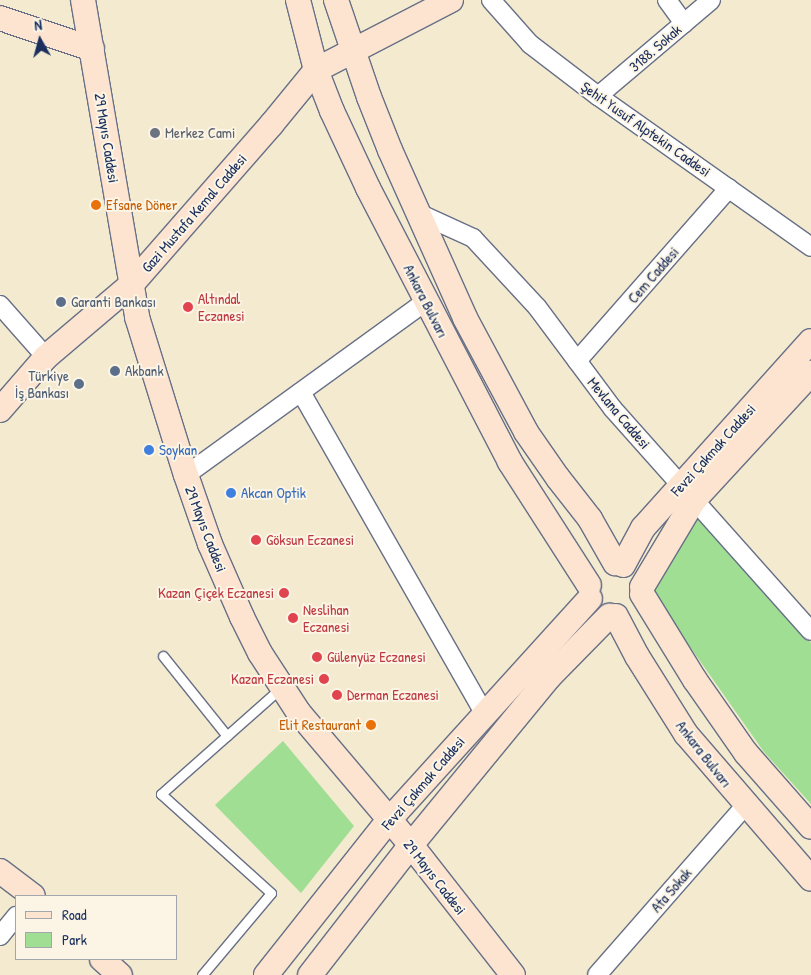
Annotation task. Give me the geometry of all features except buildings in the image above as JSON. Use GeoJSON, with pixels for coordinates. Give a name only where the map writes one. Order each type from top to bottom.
{"type":"FeatureCollection","features":[{"type":"Feature","properties":{"kind":"main road","name":"29 Mayıs Caddesi"},"geometry":{"type":"LineString","coordinates":[[82,0],[92,49],[131,285],[146,349],[210,544],[242,617],[281,688],[317,736],[411,846],[513,975]]}},
{"type":"Feature","properties":{"kind":"main road","name":"Ankara Bulvarı"},"geometry":{"type":"LineString","coordinates":[[298,0],[316,70],[346,141],[426,301],[510,462],[589,592]]}},
{"type":"Feature","properties":{"kind":"main road","name":"Ankara Bulvarı"},"geometry":{"type":"LineString","coordinates":[[336,0],[369,97],[416,212],[465,318],[526,432],[590,519],[619,564]]}},
{"type":"Feature","properties":{"kind":"main road"},"geometry":{"type":"LineString","coordinates":[[316,70],[451,0]]}},
{"type":"Feature","properties":{"kind":"main road"},"geometry":{"type":"LineString","coordinates":[[0,18],[92,49]]}},
{"type":"Feature","properties":{"kind":"main road","name":"Gazi Mustafa Kemal Caddesi"},"geometry":{"type":"LineString","coordinates":[[0,410],[46,357],[131,285],[271,125],[316,70]]}},
{"type":"Feature","properties":{"kind":"main road","name":"Fevzi Çakmak Caddesi"},"geometry":{"type":"LineString","coordinates":[[642,591],[688,492],[811,341]]}},
{"type":"Feature","properties":{"kind":"main road","name":"Fevzi Çakmak Caddesi"},"geometry":{"type":"LineString","coordinates":[[619,564],[643,528],[688,492],[811,373]]}},
{"type":"Feature","properties":{"kind":"main road"},"geometry":{"type":"LineString","coordinates":[[642,591],[635,608],[629,612],[613,616],[597,610],[589,592],[595,573],[601,568],[619,564],[636,573],[642,591],[694,680],[746,754],[768,781],[811,826]]}},
{"type":"Feature","properties":{"kind":"main road","name":"Fevzi Çakmak Caddesi"},"geometry":{"type":"LineString","coordinates":[[266,975],[389,820],[484,714],[589,592]]}},
{"type":"Feature","properties":{"kind":"main road","name":"Ankara Bulvarı"},"geometry":{"type":"LineString","coordinates":[[613,616],[686,734],[811,879]]}},
{"type":"Feature","properties":{"kind":"main road","name":"Fevzi Çakmak Caddesi"},"geometry":{"type":"LineString","coordinates":[[310,975],[411,846],[549,677],[613,616]]}},
{"type":"Feature","properties":{"kind":"main road"},"geometry":{"type":"LineString","coordinates":[[0,871],[31,895]]}},
{"type":"Feature","properties":{"kind":"main road"},"geometry":{"type":"LineString","coordinates":[[103,960],[120,975]]}},
{"type":"Feature","properties":{"kind":"street","name":"Şehit Yusuf Alptekin Caddesi"},"geometry":{"type":"LineString","coordinates":[[491,0],[530,44],[598,96],[811,247]]}},
{"type":"Feature","properties":{"kind":"street"},"geometry":{"type":"LineString","coordinates":[[667,0],[684,23]]}},
{"type":"Feature","properties":{"kind":"street","name":"3188. Sokak"},"geometry":{"type":"LineString","coordinates":[[598,96],[711,0]]}},
{"type":"Feature","properties":{"kind":"street","name":"Cem Caddesi"},"geometry":{"type":"LineString","coordinates":[[577,361],[729,188]]}},
{"type":"Feature","properties":{"kind":"street","name":"Mevlana Caddesi"},"geometry":{"type":"LineString","coordinates":[[416,212],[473,238],[537,307],[613,409],[811,631]]}},
{"type":"Feature","properties":{"kind":"street"},"geometry":{"type":"LineString","coordinates":[[186,475],[426,301]]}},
{"type":"Feature","properties":{"kind":"street"},"geometry":{"type":"LineString","coordinates":[[0,305],[46,357]]}},
{"type":"Feature","properties":{"kind":"street"},"geometry":{"type":"LineString","coordinates":[[301,392],[484,714]]}},
{"type":"Feature","properties":{"kind":"street","name":"Ata Sokak"},"geometry":{"type":"LineString","coordinates":[[597,975],[746,805]]}},
{"type":"Feature","properties":{"kind":"street"},"geometry":{"type":"LineString","coordinates":[[0,936],[15,917]]}},
{"type":"Feature","properties":{"kind":"lane"},"geometry":{"type":"LineString","coordinates":[[163,656],[227,736]]}},
{"type":"Feature","properties":{"kind":"lane"},"geometry":{"type":"LineString","coordinates":[[202,975],[271,893],[161,794],[281,688]]}},
{"type":"Feature","properties":{"kind":"green space"},"geometry":{"type":"Polygon","coordinates":[[[695,513],[811,643],[811,804],[764,752],[650,590],[695,513]]]}},
{"type":"Feature","properties":{"kind":"green space"},"geometry":{"type":"Polygon","coordinates":[[[283,741],[354,826],[301,893],[215,805],[283,741]]]}},
{"type":"Feature","properties":{"kind":"place","name":"Merkez Cami"},"geometry":{"type":"Point","coordinates":[155,133]}},
{"type":"Feature","properties":{"kind":"place","name":"Efsane Döner"},"geometry":{"type":"Point","coordinates":[96,205]}},
{"type":"Feature","properties":{"kind":"place","name":"Garanti Bankası"},"geometry":{"type":"Point","coordinates":[61,302]}},
{"type":"Feature","properties":{"kind":"place","name":"Altındal Eczanesi"},"geometry":{"type":"Point","coordinates":[188,307]}},
{"type":"Feature","properties":{"kind":"place","name":"Akbank"},"geometry":{"type":"Point","coordinates":[115,371]}},
{"type":"Feature","properties":{"kind":"place","name":"Türkiye İş Bankası"},"geometry":{"type":"Point","coordinates":[79,384]}},
{"type":"Feature","properties":{"kind":"place","name":"Soykan"},"geometry":{"type":"Point","coordinates":[149,450]}},
{"type":"Feature","properties":{"kind":"place","name":"Akcan Optik"},"geometry":{"type":"Point","coordinates":[231,493]}},
{"type":"Feature","properties":{"kind":"place","name":"Göksun Eczanesi"},"geometry":{"type":"Point","coordinates":[256,540]}},
{"type":"Feature","properties":{"kind":"place","name":"Kazan Çiçek Eczanesi"},"geometry":{"type":"Point","coordinates":[284,593]}},
{"type":"Feature","properties":{"kind":"place","name":"Neslihan Eczanesi"},"geometry":{"type":"Point","coordinates":[293,618]}},
{"type":"Feature","properties":{"kind":"place","name":"Gülenyüz Eczanesi"},"geometry":{"type":"Point","coordinates":[317,657]}},
{"type":"Feature","properties":{"kind":"place","name":"Kazan Eczanesi"},"geometry":{"type":"Point","coordinates":[324,679]}},
{"type":"Feature","properties":{"kind":"place","name":"Derman Eczanesi"},"geometry":{"type":"Point","coordinates":[337,695]}},
{"type":"Feature","properties":{"kind":"place","name":"Elit Restaurant"},"geometry":{"type":"Point","coordinates":[371,725]}}]}
